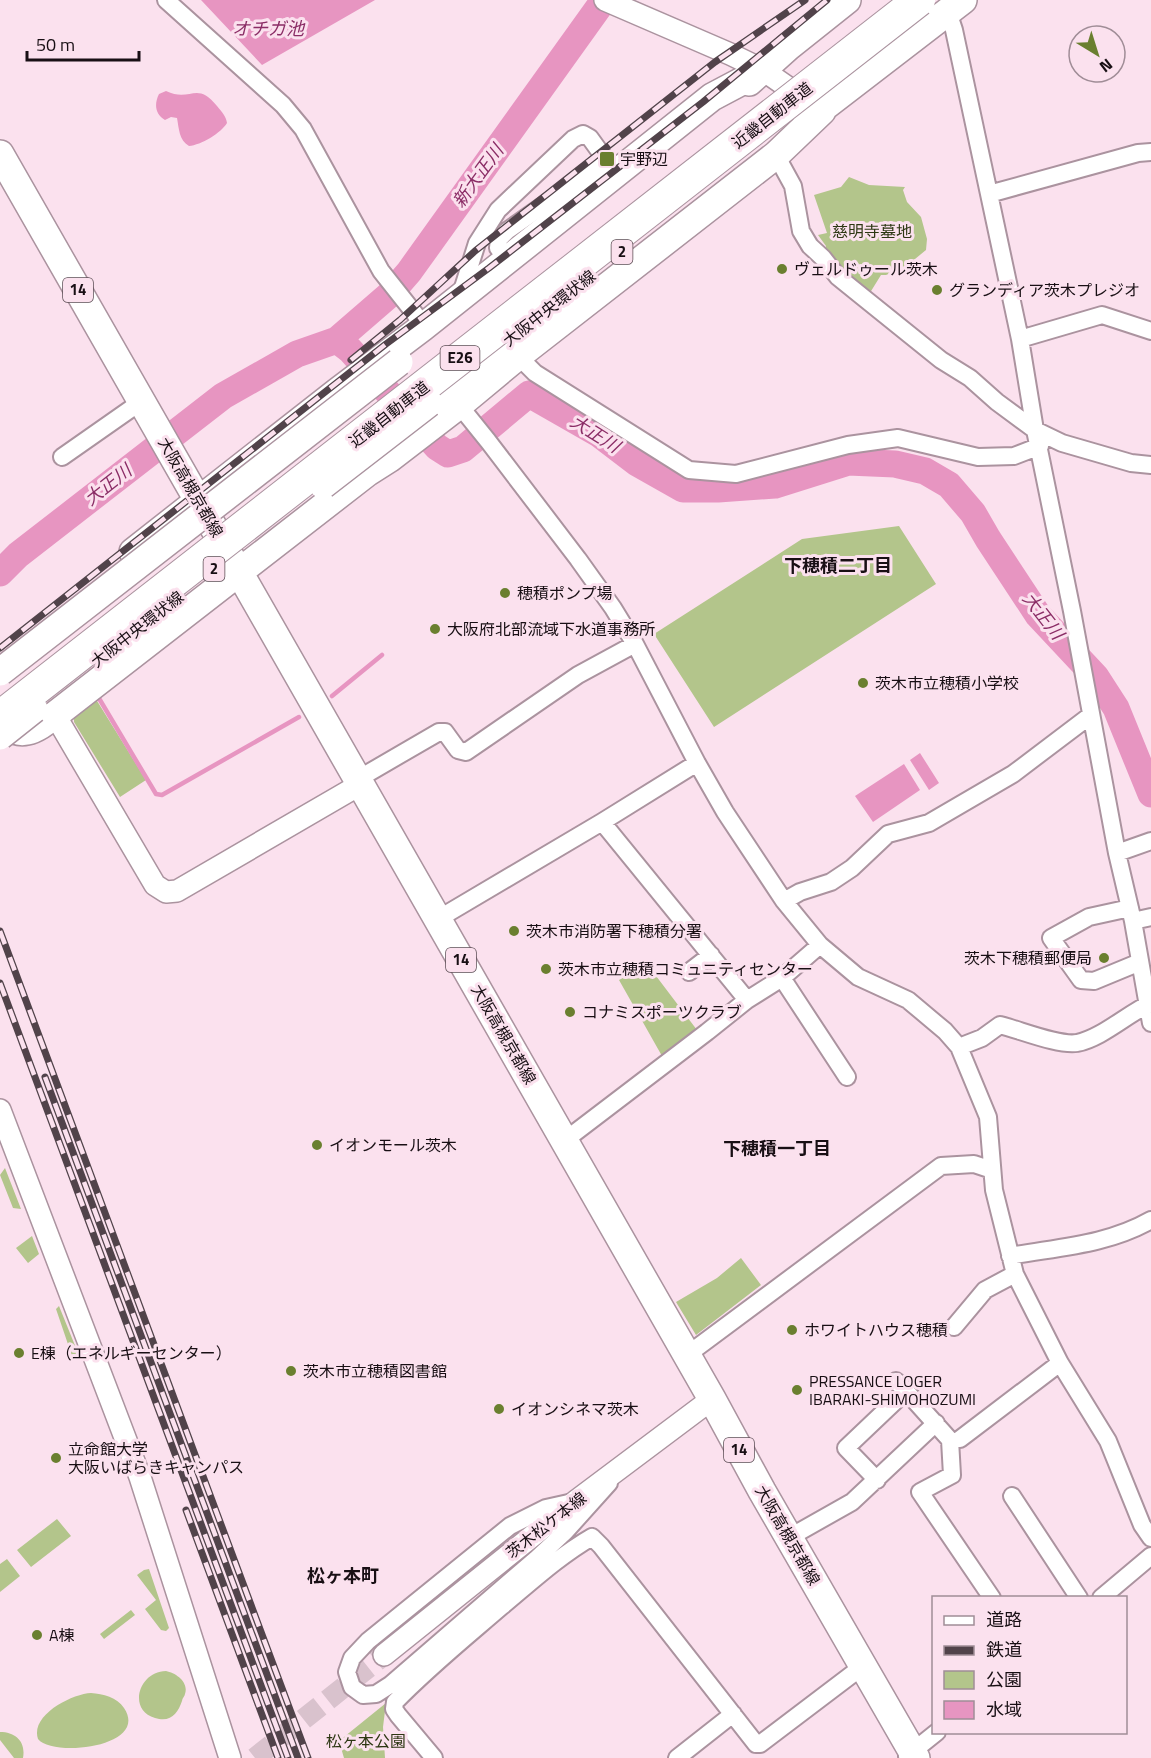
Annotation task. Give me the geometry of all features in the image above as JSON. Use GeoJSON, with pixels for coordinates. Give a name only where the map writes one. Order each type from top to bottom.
{"type":"FeatureCollection","features":[{"type":"Feature","properties":{"kind":"highway","name":"近畿自動車道"},"geometry":{"type":"LineString","coordinates":[[0,695],[887,0]]}},
{"type":"Feature","properties":{"kind":"highway","name":"近畿自動車道"},"geometry":{"type":"LineString","coordinates":[[0,717],[920,0]]}},
{"type":"Feature","properties":{"kind":"main road"},"geometry":{"type":"LineString","coordinates":[[0,672],[395,357],[659,162],[789,47],[847,0]]}},
{"type":"Feature","properties":{"kind":"main road","name":"大阪中央環状線"},"geometry":{"type":"LineString","coordinates":[[0,736],[425,422],[690,198],[822,111],[952,4]]}},
{"type":"Feature","properties":{"kind":"main road"},"geometry":{"type":"LineString","coordinates":[[0,657],[347,384],[395,357],[423,327],[712,97],[763,70]]}},
{"type":"Feature","properties":{"kind":"main road"},"geometry":{"type":"LineString","coordinates":[[0,717],[6,725],[21,733],[35,729],[368,472],[390,458],[425,422],[467,414],[518,356],[776,156],[822,111]]}},
{"type":"Feature","properties":{"kind":"main road","name":"大阪高槻京都線"},"geometry":{"type":"LineString","coordinates":[[0,154],[687,1355],[863,1666],[911,1756]]}},
{"type":"Feature","properties":{"kind":"main road"},"geometry":{"type":"LineString","coordinates":[[347,384],[390,458]]}},
{"type":"Feature","properties":{"kind":"street"},"geometry":{"type":"LineString","coordinates":[[166,0],[283,105],[303,129],[381,271],[423,327]]}},
{"type":"Feature","properties":{"kind":"street"},"geometry":{"type":"LineString","coordinates":[[612,3],[763,70],[822,111]]}},
{"type":"Feature","properties":{"kind":"street"},"geometry":{"type":"LineString","coordinates":[[952,4],[954,30],[1020,339],[1151,1023]]}},
{"type":"Feature","properties":{"kind":"street"},"geometry":{"type":"LineString","coordinates":[[460,298],[477,243],[498,210],[573,139],[583,134],[590,138],[603,156],[602,164],[499,239],[498,248],[503,253],[514,255]]}},
{"type":"Feature","properties":{"kind":"street"},"geometry":{"type":"LineString","coordinates":[[989,194],[1138,153],[1151,152]]}},
{"type":"Feature","properties":{"kind":"street"},"geometry":{"type":"LineString","coordinates":[[776,156],[793,186],[801,231],[810,246],[838,277],[941,360],[970,378],[1038,438],[1131,463],[1151,465]]}},
{"type":"Feature","properties":{"kind":"street"},"geometry":{"type":"LineString","coordinates":[[1020,339],[1102,315],[1151,331]]}},
{"type":"Feature","properties":{"kind":"street"},"geometry":{"type":"LineString","coordinates":[[518,356],[535,373],[689,470],[736,474],[848,445],[898,438],[978,457],[1014,456],[1038,438]]}},
{"type":"Feature","properties":{"kind":"street"},"geometry":{"type":"LineString","coordinates":[[62,457],[142,401]]}},
{"type":"Feature","properties":{"kind":"street"},"geometry":{"type":"LineString","coordinates":[[467,414],[578,559],[635,644],[698,764],[726,812],[784,901],[820,945],[858,977],[908,1000],[945,1031],[958,1047],[988,1117],[994,1190],[1015,1274],[1060,1363],[1108,1442],[1142,1525],[1151,1538]]}},
{"type":"Feature","properties":{"kind":"street"},"geometry":{"type":"LineString","coordinates":[[55,715],[155,885],[166,892],[177,891],[439,732],[445,732],[458,750],[466,752],[578,675],[635,644]]}},
{"type":"Feature","properties":{"kind":"street"},"geometry":{"type":"LineString","coordinates":[[784,901],[800,892],[831,882],[852,868],[888,834],[929,823],[1013,774],[1091,715]]}},
{"type":"Feature","properties":{"kind":"street"},"geometry":{"type":"LineString","coordinates":[[438,919],[698,764]]}},
{"type":"Feature","properties":{"kind":"street"},"geometry":{"type":"LineString","coordinates":[[602,822],[747,1000]]}},
{"type":"Feature","properties":{"kind":"street"},"geometry":{"type":"LineString","coordinates":[[1117,853],[1151,841]]}},
{"type":"Feature","properties":{"kind":"street"},"geometry":{"type":"LineString","coordinates":[[1140,962],[1094,981],[1081,980],[1051,938],[1089,917],[1131,915],[1151,917]]}},
{"type":"Feature","properties":{"kind":"street"},"geometry":{"type":"LineString","coordinates":[[564,1141],[747,1000],[782,978],[820,945]]}},
{"type":"Feature","properties":{"kind":"street"},"geometry":{"type":"LineString","coordinates":[[689,972],[711,955]]}},
{"type":"Feature","properties":{"kind":"street"},"geometry":{"type":"LineString","coordinates":[[782,978],[847,1077]]}},
{"type":"Feature","properties":{"kind":"street"},"geometry":{"type":"LineString","coordinates":[[958,1047],[982,1038],[1000,1025],[1048,1039],[1076,1043],[1094,1036],[1149,1004]]}},
{"type":"Feature","properties":{"kind":"street"},"geometry":{"type":"LineString","coordinates":[[0,1110],[140,1477],[223,1754]]}},
{"type":"Feature","properties":{"kind":"street"},"geometry":{"type":"LineString","coordinates":[[687,1355],[941,1166],[974,1164],[992,1170]]}},
{"type":"Feature","properties":{"kind":"street"},"geometry":{"type":"LineString","coordinates":[[1010,1256],[1089,1244],[1131,1231],[1151,1220]]}},
{"type":"Feature","properties":{"kind":"street"},"geometry":{"type":"LineString","coordinates":[[954,1327],[985,1290],[1015,1274]]}},
{"type":"Feature","properties":{"kind":"street"},"geometry":{"type":"LineString","coordinates":[[960,1439],[1060,1363]]}},
{"type":"Feature","properties":{"kind":"street"},"geometry":{"type":"LineString","coordinates":[[876,1480],[846,1448],[901,1386],[950,1440],[952,1475],[920,1492],[991,1596]]}},
{"type":"Feature","properties":{"kind":"street","name":"茨木松ケ本線"},"geometry":{"type":"LineString","coordinates":[[384,1655],[576,1501],[712,1399]]}},
{"type":"Feature","properties":{"kind":"street"},"geometry":{"type":"LineString","coordinates":[[790,1537],[852,1502],[936,1423]]}},
{"type":"Feature","properties":{"kind":"street"},"geometry":{"type":"LineString","coordinates":[[576,1501],[546,1508],[510,1526],[368,1641],[352,1658],[347,1672],[352,1687],[363,1695],[376,1695],[390,1685],[536,1559],[599,1496],[622,1466]]}},
{"type":"Feature","properties":{"kind":"street"},"geometry":{"type":"LineString","coordinates":[[1012,1496],[1078,1596]]}},
{"type":"Feature","properties":{"kind":"street"},"geometry":{"type":"LineString","coordinates":[[434,1758],[398,1715],[394,1709],[394,1702],[511,1599],[592,1537],[756,1744],[760,1744],[863,1666]]}},
{"type":"Feature","properties":{"kind":"street"},"geometry":{"type":"LineString","coordinates":[[1103,1596],[1151,1556]]}},
{"type":"Feature","properties":{"kind":"street"},"geometry":{"type":"LineString","coordinates":[[677,1758],[732,1714]]}},
{"type":"Feature","properties":{"kind":"street"},"geometry":{"type":"LineString","coordinates":[[911,1756],[936,1734]]}},
{"type":"Feature","properties":{"kind":"green space","name":"慈明寺墓地"},"geometry":{"type":"Polygon","coordinates":[[[849,177],[869,185],[905,187],[903,190],[907,202],[921,217],[927,239],[926,250],[904,268],[881,275],[868,296],[824,254],[826,246],[818,235],[827,233],[814,195],[841,187],[849,177]]]}},
{"type":"Feature","properties":{"kind":"green space"},"geometry":{"type":"Polygon","coordinates":[[[899,526],[936,584],[714,727],[654,634],[802,539],[899,526]]]}},
{"type":"Feature","properties":{"kind":"green space"},"geometry":{"type":"Polygon","coordinates":[[[94,696],[146,780],[120,797],[74,722],[74,712],[94,696]]]}},
{"type":"Feature","properties":{"kind":"green space"},"geometry":{"type":"Polygon","coordinates":[[[647,964],[697,1030],[662,1056],[619,980],[647,964]]]}},
{"type":"Feature","properties":{"kind":"green space"},"geometry":{"type":"Polygon","coordinates":[[[5,1168],[21,1209],[13,1208],[0,1175],[5,1168]]]}},
{"type":"Feature","properties":{"kind":"green space"},"geometry":{"type":"Polygon","coordinates":[[[32,1236],[39,1254],[28,1263],[16,1248],[32,1236]]]}},
{"type":"Feature","properties":{"kind":"green space"},"geometry":{"type":"Polygon","coordinates":[[[741,1258],[761,1285],[696,1335],[676,1302],[717,1278],[741,1258]]]}},
{"type":"Feature","properties":{"kind":"green space"},"geometry":{"type":"Polygon","coordinates":[[[59,1306],[78,1353],[72,1356],[56,1309],[59,1306]]]}},
{"type":"Feature","properties":{"kind":"green space"},"geometry":{"type":"Polygon","coordinates":[[[57,1519],[71,1536],[31,1567],[17,1550],[57,1519]]]}},
{"type":"Feature","properties":{"kind":"green space"},"geometry":{"type":"Polygon","coordinates":[[[7,1559],[20,1576],[0,1592],[0,1564],[7,1559]]]}},
{"type":"Feature","properties":{"kind":"green space"},"geometry":{"type":"Polygon","coordinates":[[[149,1569],[169,1628],[166,1631],[161,1630],[145,1609],[156,1600],[137,1575],[149,1569]]]}},
{"type":"Feature","properties":{"kind":"green space"},"geometry":{"type":"Polygon","coordinates":[[[131,1610],[135,1615],[104,1639],[100,1634],[131,1610]]]}},
{"type":"Feature","properties":{"kind":"green space"},"geometry":{"type":"Polygon","coordinates":[[[166,1671],[181,1679],[186,1690],[185,1695],[173,1716],[165,1719],[155,1718],[146,1714],[141,1707],[140,1691],[149,1677],[166,1671]]]}},
{"type":"Feature","properties":{"kind":"green space"},"geometry":{"type":"Polygon","coordinates":[[[91,1693],[109,1697],[121,1704],[128,1721],[124,1732],[112,1740],[79,1748],[47,1745],[38,1739],[37,1730],[40,1722],[54,1707],[74,1697],[91,1693]]]}},
{"type":"Feature","properties":{"kind":"green space","name":"松ヶ本公園"},"geometry":{"type":"Polygon","coordinates":[[[386,1703],[383,1727],[385,1758],[344,1758],[339,1741],[386,1703]]]}},
{"type":"Feature","properties":{"kind":"green space"},"geometry":{"type":"Polygon","coordinates":[[[0,1732],[6,1732],[19,1739],[23,1747],[23,1758],[14,1758],[0,1740],[0,1732]]]}},
{"type":"Feature","properties":{"kind":"water","name":"オチガ池"},"geometry":{"type":"Polygon","coordinates":[[[201,0],[375,0],[262,65],[201,0]]]}},
{"type":"Feature","properties":{"kind":"water"},"geometry":{"type":"Polygon","coordinates":[[[166,91],[182,95],[204,94],[221,110],[227,123],[210,138],[189,146],[181,137],[177,118],[171,117],[165,120],[157,112],[157,98],[159,94],[166,91]]]}},
{"type":"Feature","properties":{"kind":"water"},"geometry":{"type":"Polygon","coordinates":[[[920,753],[939,783],[929,790],[910,760],[920,753]]]}},
{"type":"Feature","properties":{"kind":"water"},"geometry":{"type":"Polygon","coordinates":[[[904,764],[920,790],[873,822],[855,796],[904,764]]]}},
{"type":"Feature","properties":{"kind":"waterway","name":"新大正川"},"geometry":{"type":"LineString","coordinates":[[0,573],[18,555],[223,396],[297,354],[337,340],[389,295],[409,272],[604,0]]}},
{"type":"Feature","properties":{"kind":"waterway","name":"大正川"},"geometry":{"type":"LineString","coordinates":[[337,340],[350,350],[437,447],[448,454],[463,449],[529,394],[599,434],[637,463],[683,489],[775,485],[848,462],[895,464],[925,471],[949,485],[973,513],[1038,615],[1096,677],[1116,708],[1151,794]]}},
{"type":"Feature","properties":{"kind":"waterway"},"geometry":{"type":"LineString","coordinates":[[332,696],[382,655]]}},
{"type":"Feature","properties":{"kind":"waterway"},"geometry":{"type":"LineString","coordinates":[[97,695],[156,794],[162,795],[299,717]]}},
{"type":"Feature","properties":{"kind":"tunnel"},"geometry":{"type":"LineString","coordinates":[[255,1758],[384,1655]]}},
{"type":"Feature","properties":{"kind":"railway"},"geometry":{"type":"LineString","coordinates":[[351,360],[400,320],[475,251],[715,62],[805,0]]}},
{"type":"Feature","properties":{"kind":"railway"},"geometry":{"type":"LineString","coordinates":[[0,648],[386,344],[489,268],[703,102],[827,0]]}},
{"type":"Feature","properties":{"kind":"railway"},"geometry":{"type":"LineString","coordinates":[[0,931],[308,1758]]}},
{"type":"Feature","properties":{"kind":"railway"},"geometry":{"type":"LineString","coordinates":[[0,983],[288,1758]]}},
{"type":"Feature","properties":{"kind":"railway"},"geometry":{"type":"LineString","coordinates":[[45,1077],[298,1758]]}},
{"type":"Feature","properties":{"kind":"railway"},"geometry":{"type":"LineString","coordinates":[[186,1510],[278,1758]]}},
{"type":"Feature","properties":{"kind":"place","name":"宇野辺"},"geometry":{"type":"Point","coordinates":[607,159]}},
{"type":"Feature","properties":{"kind":"place","name":"ヴェルドゥール茨木"},"geometry":{"type":"Point","coordinates":[782,269]}},
{"type":"Feature","properties":{"kind":"place","name":"グランディア茨木プレジオ"},"geometry":{"type":"Point","coordinates":[937,290]}},
{"type":"Feature","properties":{"kind":"place","name":"穂積ポンプ場"},"geometry":{"type":"Point","coordinates":[505,593]}},
{"type":"Feature","properties":{"kind":"place","name":"大阪府北部流域下水道事務所"},"geometry":{"type":"Point","coordinates":[435,629]}},
{"type":"Feature","properties":{"kind":"place","name":"茨木市立穂積小学校"},"geometry":{"type":"Point","coordinates":[863,683]}},
{"type":"Feature","properties":{"kind":"place","name":"茨木市消防署下穂積分署"},"geometry":{"type":"Point","coordinates":[514,931]}},
{"type":"Feature","properties":{"kind":"place","name":"茨木下穂積郵便局"},"geometry":{"type":"Point","coordinates":[1104,958]}},
{"type":"Feature","properties":{"kind":"place","name":"茨木市立穂積コミュニティセンター"},"geometry":{"type":"Point","coordinates":[546,969]}},
{"type":"Feature","properties":{"kind":"place","name":"コナミスポーツクラブ"},"geometry":{"type":"Point","coordinates":[570,1012]}},
{"type":"Feature","properties":{"kind":"place","name":"イオンモール茨木"},"geometry":{"type":"Point","coordinates":[317,1145]}},
{"type":"Feature","properties":{"kind":"place","name":"ホワイトハウス穂積"},"geometry":{"type":"Point","coordinates":[792,1330]}},
{"type":"Feature","properties":{"kind":"place","name":"E棟（エネルギーセンター）"},"geometry":{"type":"Point","coordinates":[19,1353]}},
{"type":"Feature","properties":{"kind":"place","name":"茨木市立穂積図書館"},"geometry":{"type":"Point","coordinates":[291,1371]}},
{"type":"Feature","properties":{"kind":"place","name":"PRESSANCE LOGER IBARAKI-SHIMOHOZUMI"},"geometry":{"type":"Point","coordinates":[797,1390]}},
{"type":"Feature","properties":{"kind":"place","name":"イオンシネマ茨木"},"geometry":{"type":"Point","coordinates":[499,1409]}},
{"type":"Feature","properties":{"kind":"place","name":"立命館大学 大阪いばらきキャンパス"},"geometry":{"type":"Point","coordinates":[56,1458]}},
{"type":"Feature","properties":{"kind":"place","name":"A棟"},"geometry":{"type":"Point","coordinates":[37,1635]}},
{"type":"Feature","properties":{"kind":"district","name":"下穂積二丁目"},"geometry":{"type":"Point","coordinates":[838,566]}},
{"type":"Feature","properties":{"kind":"district","name":"下穂積一丁目"},"geometry":{"type":"Point","coordinates":[777,1149]}},
{"type":"Feature","properties":{"kind":"district","name":"松ヶ本町"},"geometry":{"type":"Point","coordinates":[343,1576]}}]}
